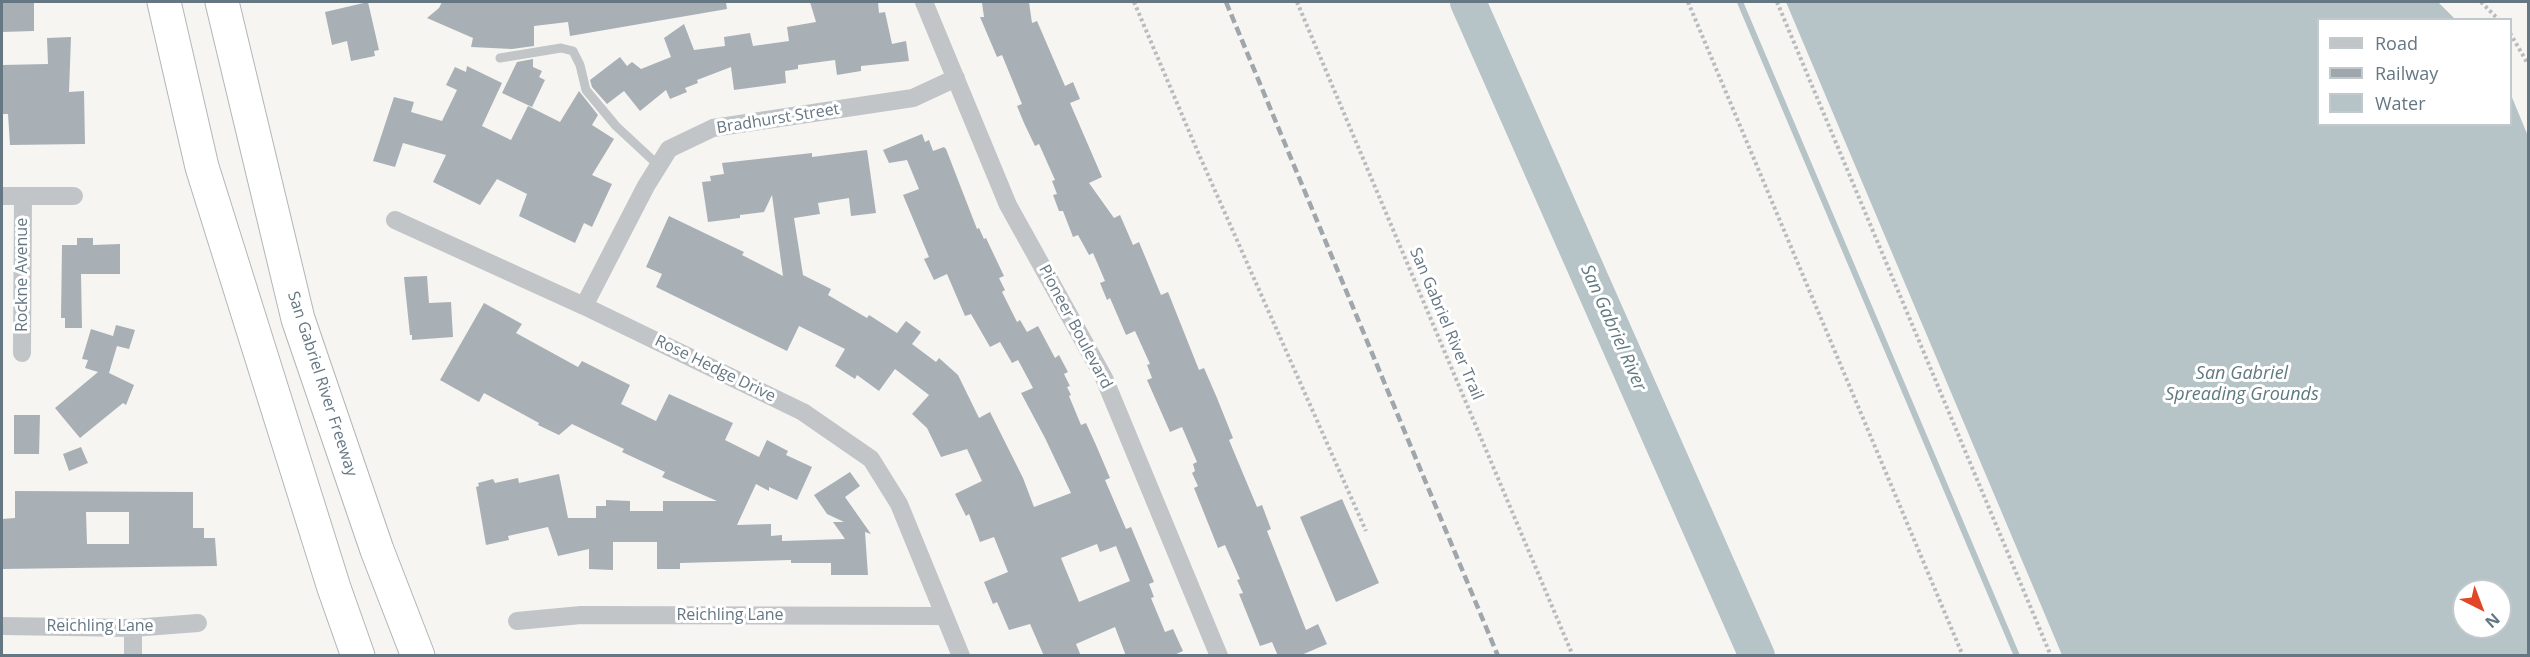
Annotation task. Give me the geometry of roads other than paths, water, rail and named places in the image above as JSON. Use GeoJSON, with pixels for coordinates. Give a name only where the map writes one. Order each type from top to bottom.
{"type":"FeatureCollection","features":[{"type":"Feature","properties":{"kind":"highway"},"geometry":{"type":"LineString","coordinates":[[164,2],[202,167],[334,588],[358,656]]}},
{"type":"Feature","properties":{"kind":"highway","name":"San Gabriel River Freeway"},"geometry":{"type":"LineString","coordinates":[[222,2],[298,319],[377,550],[418,656]]}},
{"type":"Feature","properties":{"kind":"highway"},"geometry":{"type":"LineString","coordinates":[[334,588],[367,618],[380,656]]}},
{"type":"Feature","properties":{"kind":"street","name":"Pioneer Boulevard"},"geometry":{"type":"LineString","coordinates":[[924,2],[1008,204],[1104,378],[1219,656]]}},
{"type":"Feature","properties":{"kind":"street","name":"Bradhurst Street"},"geometry":{"type":"LineString","coordinates":[[584,306],[646,186],[669,149],[712,128],[913,98],[956,78]]}},
{"type":"Feature","properties":{"kind":"street"},"geometry":{"type":"LineString","coordinates":[[2,196],[74,196]]}},
{"type":"Feature","properties":{"kind":"street","name":"Rockne Avenue"},"geometry":{"type":"LineString","coordinates":[[22,353],[23,196]]}},
{"type":"Feature","properties":{"kind":"street","name":"Rose Hedge Drive"},"geometry":{"type":"LineString","coordinates":[[395,220],[584,306],[803,412],[871,459],[899,504],[961,656]]}},
{"type":"Feature","properties":{"kind":"street","name":"Reichling Lane"},"geometry":{"type":"LineString","coordinates":[[517,621],[581,615],[944,616]]}},
{"type":"Feature","properties":{"kind":"street","name":"Reichling Lane"},"geometry":{"type":"LineString","coordinates":[[2,626],[133,628],[198,623]]}},
{"type":"Feature","properties":{"kind":"street"},"geometry":{"type":"LineString","coordinates":[[133,628],[133,656]]}},
{"type":"Feature","properties":{"kind":"lane"},"geometry":{"type":"LineString","coordinates":[[500,58],[561,48],[573,51],[580,65],[586,90],[616,126],[659,166]]}},
{"type":"Feature","properties":{"kind":"water","name":"San Gabriel Spreading Grounds"},"geometry":{"type":"Polygon","coordinates":[[[1786,2],[2438,2],[2454,18],[2317,18],[2317,126],[2512,126],[2512,97],[2528,136],[2528,655],[2062,655],[1786,2]]]}},
{"type":"Feature","properties":{"kind":"waterway","name":"San Gabriel River"},"geometry":{"type":"LineString","coordinates":[[1468,2],[1757,656]]}},
{"type":"Feature","properties":{"kind":"waterway"},"geometry":{"type":"LineString","coordinates":[[1740,2],[2017,656]]}},
{"type":"Feature","properties":{"kind":"railway"},"geometry":{"type":"LineString","coordinates":[[1226,2],[1498,656]]}}]}
